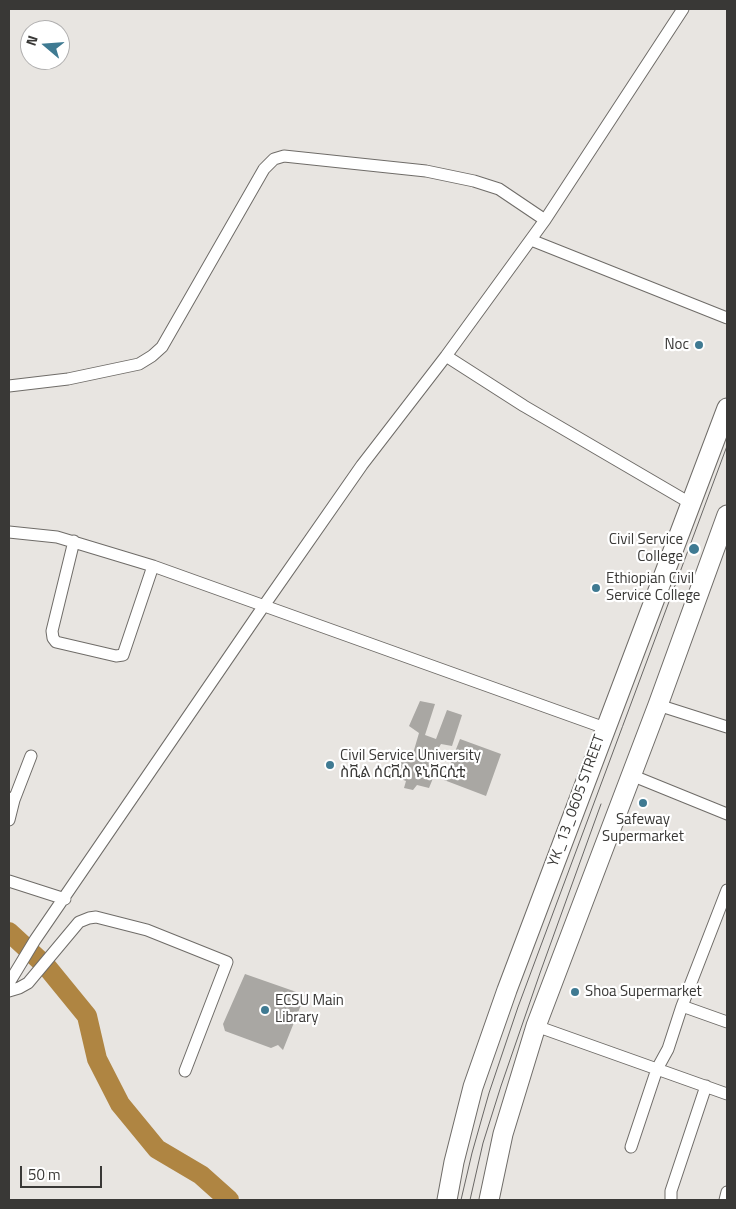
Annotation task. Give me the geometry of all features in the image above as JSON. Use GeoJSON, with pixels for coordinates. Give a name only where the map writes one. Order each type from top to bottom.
{"type":"FeatureCollection","features":[{"type":"Feature","properties":{"kind":"main road","name":"YK_13_0605 STREET"},"geometry":{"type":"LineString","coordinates":[[447,1200],[454,1162],[473,1087],[507,990],[727,408]]}},
{"type":"Feature","properties":{"kind":"main road"},"geometry":{"type":"LineString","coordinates":[[489,1200],[503,1134],[536,1026],[658,705],[723,542],[727,515]]}},
{"type":"Feature","properties":{"kind":"street"},"geometry":{"type":"LineString","coordinates":[[9,982],[35,940],[263,606],[362,465],[446,356],[545,220],[683,9]]}},
{"type":"Feature","properties":{"kind":"street"},"geometry":{"type":"LineString","coordinates":[[9,386],[68,379],[139,364],[152,356],[162,347],[264,169],[274,159],[284,156],[426,171],[474,181],[499,188],[545,220]]}},
{"type":"Feature","properties":{"kind":"street"},"geometry":{"type":"LineString","coordinates":[[531,240],[727,318]]}},
{"type":"Feature","properties":{"kind":"street"},"geometry":{"type":"LineString","coordinates":[[446,356],[524,406],[690,503]]}},
{"type":"Feature","properties":{"kind":"street"},"geometry":{"type":"LineString","coordinates":[[9,532],[58,536],[153,566],[605,728]]}},
{"type":"Feature","properties":{"kind":"street"},"geometry":{"type":"LineString","coordinates":[[74,541],[52,631],[56,642],[116,656],[123,655],[153,566]]}},
{"type":"Feature","properties":{"kind":"street"},"geometry":{"type":"LineString","coordinates":[[658,705],[727,727]]}},
{"type":"Feature","properties":{"kind":"street"},"geometry":{"type":"LineString","coordinates":[[9,820],[11,799],[31,756]]}},
{"type":"Feature","properties":{"kind":"street"},"geometry":{"type":"LineString","coordinates":[[631,775],[727,814]]}},
{"type":"Feature","properties":{"kind":"street"},"geometry":{"type":"LineString","coordinates":[[9,881],[65,898]]}},
{"type":"Feature","properties":{"kind":"street"},"geometry":{"type":"LineString","coordinates":[[631,1147],[657,1069],[668,1048],[682,1006],[727,890]]}},
{"type":"Feature","properties":{"kind":"street"},"geometry":{"type":"LineString","coordinates":[[9,991],[28,983],[80,922],[88,918],[96,917],[148,930],[227,962],[185,1071]]}},
{"type":"Feature","properties":{"kind":"street"},"geometry":{"type":"LineString","coordinates":[[682,1006],[727,1022]]}},
{"type":"Feature","properties":{"kind":"street"},"geometry":{"type":"LineString","coordinates":[[536,1026],[727,1094]]}},
{"type":"Feature","properties":{"kind":"street"},"geometry":{"type":"LineString","coordinates":[[671,1200],[671,1191],[706,1086]]}},
{"type":"Feature","properties":{"kind":"street"},"geometry":{"type":"LineString","coordinates":[[724,1200],[727,1192]]}},
{"type":"Feature","properties":{"kind":"building"},"geometry":{"type":"Polygon","coordinates":[[[420,701],[435,704],[425,735],[436,739],[447,710],[462,715],[452,746],[441,744],[429,764],[438,766],[429,788],[417,785],[413,790],[404,788],[406,781],[396,777],[404,755],[412,757],[419,733],[409,726],[420,701]]]}},
{"type":"Feature","properties":{"kind":"building"},"geometry":{"type":"Polygon","coordinates":[[[460,739],[501,754],[486,796],[444,780],[460,739]]]}},
{"type":"Feature","properties":{"kind":"building","name":"ECSU Main Library"},"geometry":{"type":"Polygon","coordinates":[[[245,974],[305,995],[283,1050],[278,1045],[271,1048],[225,1031],[223,1024],[245,974]]]}},
{"type":"Feature","properties":{"kind":"waterway"},"geometry":{"type":"LineString","coordinates":[[9,932],[47,967],[87,1016],[97,1059],[120,1104],[157,1149],[201,1175],[229,1200]]}},
{"type":"Feature","properties":{"kind":"tram line"},"geometry":{"type":"LineString","coordinates":[[461,1200],[489,1093],[518,1007],[727,446]]}},
{"type":"Feature","properties":{"kind":"tram line"},"geometry":{"type":"LineString","coordinates":[[470,1200],[483,1143],[501,1086],[601,804]]}},
{"type":"Feature","properties":{"kind":"place","name":"Noc"},"geometry":{"type":"Point","coordinates":[699,345]}},
{"type":"Feature","properties":{"kind":"place","name":"Civil Service College"},"geometry":{"type":"Point","coordinates":[694,549]}},
{"type":"Feature","properties":{"kind":"place","name":"Ethiopian Civil Service College"},"geometry":{"type":"Point","coordinates":[596,588]}},
{"type":"Feature","properties":{"kind":"place","name":"Civil Service University ስቪል ሰርቪስ ዩኒቨርሲቲ"},"geometry":{"type":"Point","coordinates":[330,765]}},
{"type":"Feature","properties":{"kind":"place","name":"Safeway Supermarket"},"geometry":{"type":"Point","coordinates":[643,803]}},
{"type":"Feature","properties":{"kind":"place","name":"Shoa Supermarket"},"geometry":{"type":"Point","coordinates":[575,992]}},
{"type":"Feature","properties":{"kind":"place","name":"ECSU Main Library"},"geometry":{"type":"Point","coordinates":[265,1010]}}]}
